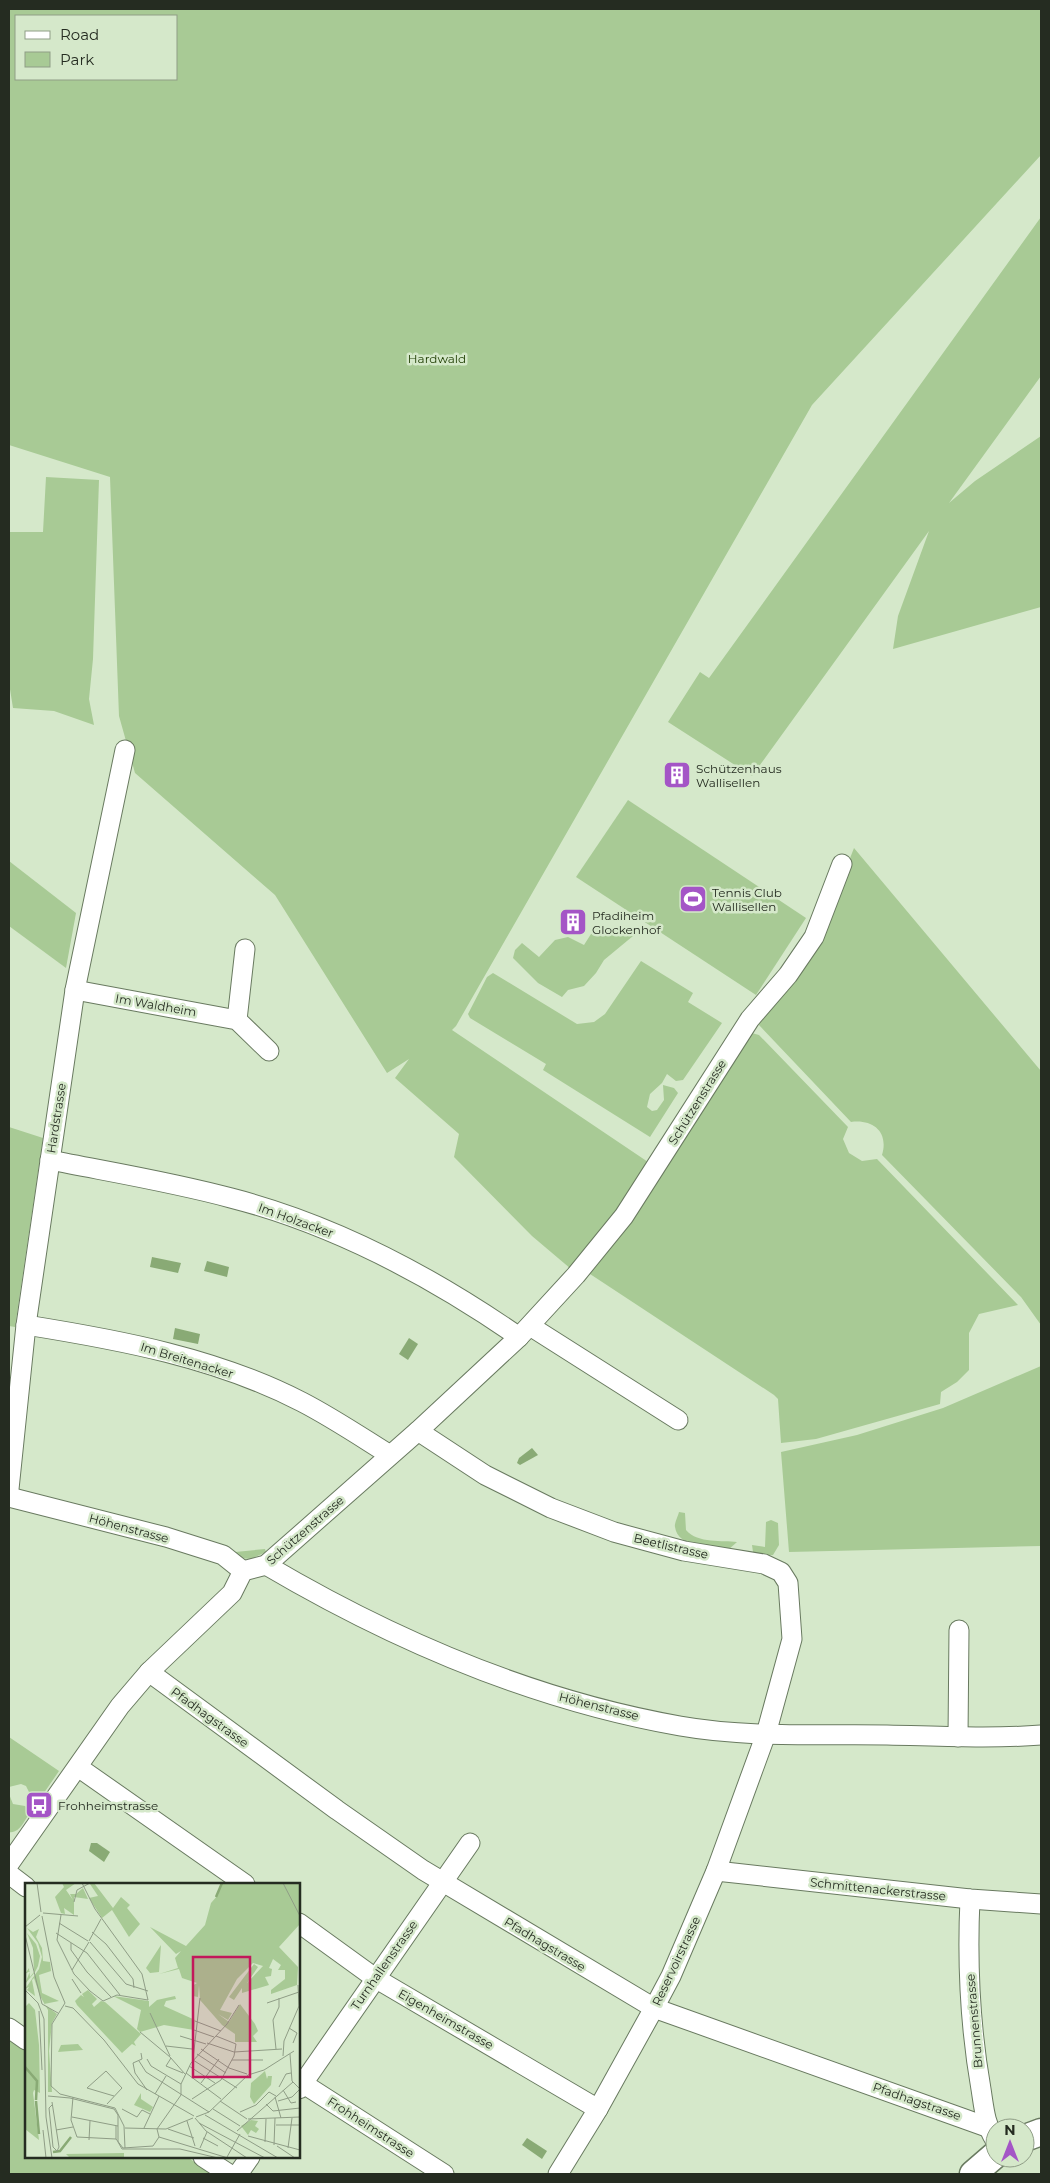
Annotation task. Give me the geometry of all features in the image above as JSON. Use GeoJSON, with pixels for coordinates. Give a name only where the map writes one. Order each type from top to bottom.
{"type":"FeatureCollection","features":[{"type":"Feature","properties":{"kind":"main road"},"geometry":{"type":"LineString","coordinates":[[973,2174],[985,2164]]}},
{"type":"Feature","properties":{"kind":"street","name":"Hardstrasse"},"geometry":{"type":"LineString","coordinates":[[9,1489],[26,1325],[75,990],[119,771],[125,750]]}},
{"type":"Feature","properties":{"kind":"street","name":"Schützenstrasse"},"geometry":{"type":"LineString","coordinates":[[243,1571],[266,1565],[418,1431],[524,1331],[624,1216],[750,1019],[788,974],[814,937],[842,864]]}},
{"type":"Feature","properties":{"kind":"street"},"geometry":{"type":"LineString","coordinates":[[245,949],[236,1020],[269,1051]]}},
{"type":"Feature","properties":{"kind":"street","name":"Im Waldheim"},"geometry":{"type":"LineString","coordinates":[[75,990],[236,1020]]}},
{"type":"Feature","properties":{"kind":"street","name":"Im Holzacker"},"geometry":{"type":"LineString","coordinates":[[50,1160],[232,1198],[304,1220],[399,1261],[478,1308],[524,1331]]}},
{"type":"Feature","properties":{"kind":"street","name":"Im Breitenacker"},"geometry":{"type":"LineString","coordinates":[[26,1325],[120,1340],[223,1369],[302,1402],[390,1455]]}},
{"type":"Feature","properties":{"kind":"street"},"geometry":{"type":"LineString","coordinates":[[524,1331],[678,1420]]}},
{"type":"Feature","properties":{"kind":"street","name":"Beetlistrasse"},"geometry":{"type":"LineString","coordinates":[[418,1431],[485,1475],[551,1508],[614,1532],[684,1551],[764,1564],[781,1572],[788,1584],[792,1639],[766,1734]]}},
{"type":"Feature","properties":{"kind":"street","name":"Höhenstrasse"},"geometry":{"type":"LineString","coordinates":[[9,1497],[166,1537],[223,1555],[243,1571]]}},
{"type":"Feature","properties":{"kind":"street","name":"Höhenstrasse"},"geometry":{"type":"LineString","coordinates":[[266,1565],[364,1620],[438,1654],[505,1680],[589,1705],[681,1726],[766,1734],[1041,1736]]}},
{"type":"Feature","properties":{"kind":"street"},"geometry":{"type":"LineString","coordinates":[[9,1864],[120,1706],[149,1672],[232,1593],[243,1571]]}},
{"type":"Feature","properties":{"kind":"street"},"geometry":{"type":"LineString","coordinates":[[958,1736],[959,1630]]}},
{"type":"Feature","properties":{"kind":"street","name":"Pfadhagstrasse"},"geometry":{"type":"LineString","coordinates":[[149,1672],[337,1810],[442,1882],[654,2008],[985,2132]]}},
{"type":"Feature","properties":{"kind":"street","name":"Reservoirstrasse"},"geometry":{"type":"LineString","coordinates":[[558,2174],[598,2109],[671,1976],[716,1871],[766,1734]]}},
{"type":"Feature","properties":{"kind":"street"},"geometry":{"type":"LineString","coordinates":[[78,1766],[244,1883]]}},
{"type":"Feature","properties":{"kind":"street","name":"Turnhallenstrasse"},"geometry":{"type":"LineString","coordinates":[[300,2084],[470,1843]]}},
{"type":"Feature","properties":{"kind":"street","name":"Schmittenackerstrasse"},"geometry":{"type":"LineString","coordinates":[[716,1871],[970,1899],[1041,1904]]}},
{"type":"Feature","properties":{"kind":"street"},"geometry":{"type":"LineString","coordinates":[[9,1874],[25,1886]]}},
{"type":"Feature","properties":{"kind":"street","name":"Brunnenstrasse"},"geometry":{"type":"LineString","coordinates":[[970,1899],[968,1940],[971,2011],[975,2059],[988,2118]]}},
{"type":"Feature","properties":{"kind":"street","name":"Eigenheimstrasse"},"geometry":{"type":"LineString","coordinates":[[300,1924],[375,1978],[598,2109]]}},
{"type":"Feature","properties":{"kind":"street"},"geometry":{"type":"LineString","coordinates":[[9,2028],[25,2039]]}},
{"type":"Feature","properties":{"kind":"street","name":"Frohheimstrasse"},"geometry":{"type":"LineString","coordinates":[[300,2084],[444,2174]]}},
{"type":"Feature","properties":{"kind":"street"},"geometry":{"type":"LineString","coordinates":[[205,2158],[230,2174]]}},
{"type":"Feature","properties":{"kind":"street"},"geometry":{"type":"LineString","coordinates":[[238,2174],[249,2158]]}},
{"type":"Feature","properties":{"kind":"green space","name":"Hardwald"},"geometry":{"type":"Polygon","coordinates":[[[9,9],[1041,9],[1041,155],[812,405],[452,1030],[651,1164],[622,1209],[571,1269],[532,1236],[454,1157],[459,1134],[395,1078],[409,1059],[387,1073],[275,895],[135,773],[119,716],[110,477],[9,445],[9,9]]]}},
{"type":"Feature","properties":{"kind":"green space"},"geometry":{"type":"Polygon","coordinates":[[[1041,217],[1041,376],[949,503],[975,481],[1041,436],[1041,607],[893,649],[898,616],[929,531],[752,776],[668,722],[700,672],[709,678],[1041,217]]]}},
{"type":"Feature","properties":{"kind":"green space"},"geometry":{"type":"Polygon","coordinates":[[[46,477],[99,480],[93,659],[89,699],[94,725],[54,711],[13,708],[9,683],[9,532],[43,532],[46,477]]]}},
{"type":"Feature","properties":{"kind":"green space","name":"Tennis Club Wallisellen"},"geometry":{"type":"Polygon","coordinates":[[[628,800],[806,918],[756,995],[576,877],[628,800]]]}},
{"type":"Feature","properties":{"kind":"green space"},"geometry":{"type":"Polygon","coordinates":[[[854,848],[1041,1071],[1041,1325],[1021,1297],[882,1155],[883,1140],[877,1129],[866,1123],[851,1122],[759,1025],[758,1021],[845,871],[854,848]]]}},
{"type":"Feature","properties":{"kind":"green space"},"geometry":{"type":"Polygon","coordinates":[[[9,861],[76,913],[66,968],[9,926],[9,861]]]}},
{"type":"Feature","properties":{"kind":"green space"},"geometry":{"type":"Polygon","coordinates":[[[625,929],[633,936],[604,960],[596,973],[584,986],[568,990],[562,997],[538,983],[513,958],[515,950],[522,943],[539,957],[555,940],[568,937],[584,945],[591,934],[625,929]]]}},
{"type":"Feature","properties":{"kind":"green space"},"geometry":{"type":"Polygon","coordinates":[[[641,961],[693,993],[688,1002],[722,1023],[683,1080],[676,1081],[667,1074],[662,1083],[650,1094],[647,1107],[652,1111],[657,1110],[664,1100],[663,1085],[674,1088],[678,1093],[650,1137],[543,1070],[546,1064],[470,1018],[468,1014],[487,977],[493,973],[577,1024],[594,1022],[605,1014],[641,961]]]}},
{"type":"Feature","properties":{"kind":"green space"},"geometry":{"type":"Polygon","coordinates":[[[748,1032],[759,1035],[848,1127],[843,1139],[849,1153],[862,1161],[877,1159],[1018,1305],[979,1314],[969,1333],[969,1370],[957,1382],[941,1392],[940,1404],[816,1439],[781,1443],[778,1399],[774,1395],[590,1274],[748,1032]]]}},
{"type":"Feature","properties":{"kind":"green space"},"geometry":{"type":"Polygon","coordinates":[[[9,1127],[43,1138],[15,1327],[9,1326],[9,1127]]]}},
{"type":"Feature","properties":{"kind":"green space"},"geometry":{"type":"Polygon","coordinates":[[[1041,1366],[1041,1546],[789,1552],[781,1452],[857,1435],[943,1408],[1041,1366]]]}},
{"type":"Feature","properties":{"kind":"green space"},"geometry":{"type":"Polygon","coordinates":[[[679,1512],[685,1513],[686,1530],[697,1538],[737,1542],[728,1550],[689,1543],[677,1534],[675,1527],[679,1512]]]}},
{"type":"Feature","properties":{"kind":"green space"},"geometry":{"type":"Polygon","coordinates":[[[771,1520],[778,1523],[779,1545],[773,1555],[758,1556],[753,1552],[752,1545],[765,1547],[766,1522],[771,1520]]]}},
{"type":"Feature","properties":{"kind":"green space"},"geometry":{"type":"Polygon","coordinates":[[[265,1549],[266,1552],[251,1559],[239,1558],[235,1552],[265,1549]]]}},
{"type":"Feature","properties":{"kind":"green space"},"geometry":{"type":"Polygon","coordinates":[[[9,1737],[59,1771],[35,1806],[30,1802],[26,1786],[21,1784],[9,1787],[9,1737]]]}},
{"type":"Feature","properties":{"kind":"green space"},"geometry":{"type":"Polygon","coordinates":[[[9,1794],[13,1804],[25,1806],[31,1811],[19,1828],[13,1832],[9,1832],[9,1794]]]}},
{"type":"Feature","properties":{"kind":"green space"},"geometry":{"type":"Polygon","coordinates":[[[9,2039],[25,2050],[25,2158],[189,2158],[213,2174],[9,2174],[9,2039]]]}},
{"type":"Feature","properties":{"kind":"shaded area"},"geometry":{"type":"Polygon","coordinates":[[[152,1257],[181,1263],[178,1273],[150,1267],[152,1257]]]}},
{"type":"Feature","properties":{"kind":"shaded area"},"geometry":{"type":"Polygon","coordinates":[[[207,1261],[229,1267],[227,1277],[204,1271],[207,1261]]]}},
{"type":"Feature","properties":{"kind":"shaded area"},"geometry":{"type":"Polygon","coordinates":[[[175,1328],[200,1334],[198,1344],[173,1339],[175,1328]]]}},
{"type":"Feature","properties":{"kind":"shaded area"},"geometry":{"type":"Polygon","coordinates":[[[409,1338],[418,1344],[408,1360],[399,1354],[409,1338]]]}},
{"type":"Feature","properties":{"kind":"shaded area"},"geometry":{"type":"Polygon","coordinates":[[[532,1448],[538,1455],[520,1465],[517,1463],[519,1458],[532,1448]]]}},
{"type":"Feature","properties":{"kind":"shaded area"},"geometry":{"type":"Polygon","coordinates":[[[91,1843],[97,1843],[110,1852],[104,1862],[89,1851],[91,1843]]]}},
{"type":"Feature","properties":{"kind":"shaded area"},"geometry":{"type":"Polygon","coordinates":[[[527,2138],[547,2151],[542,2159],[522,2145],[527,2138]]]}},
{"type":"Feature","properties":{"kind":"place","name":"Schützenhaus Wallisellen"},"geometry":{"type":"Point","coordinates":[677,775]}},
{"type":"Feature","properties":{"kind":"place","name":"Tennis Club Wallisellen"},"geometry":{"type":"Point","coordinates":[693,899]}},
{"type":"Feature","properties":{"kind":"place","name":"Pfadiheim Glockenhof"},"geometry":{"type":"Point","coordinates":[573,922]}},
{"type":"Feature","properties":{"kind":"place","name":"Frohheimstrasse"},"geometry":{"type":"Point","coordinates":[39,1805]}}]}
